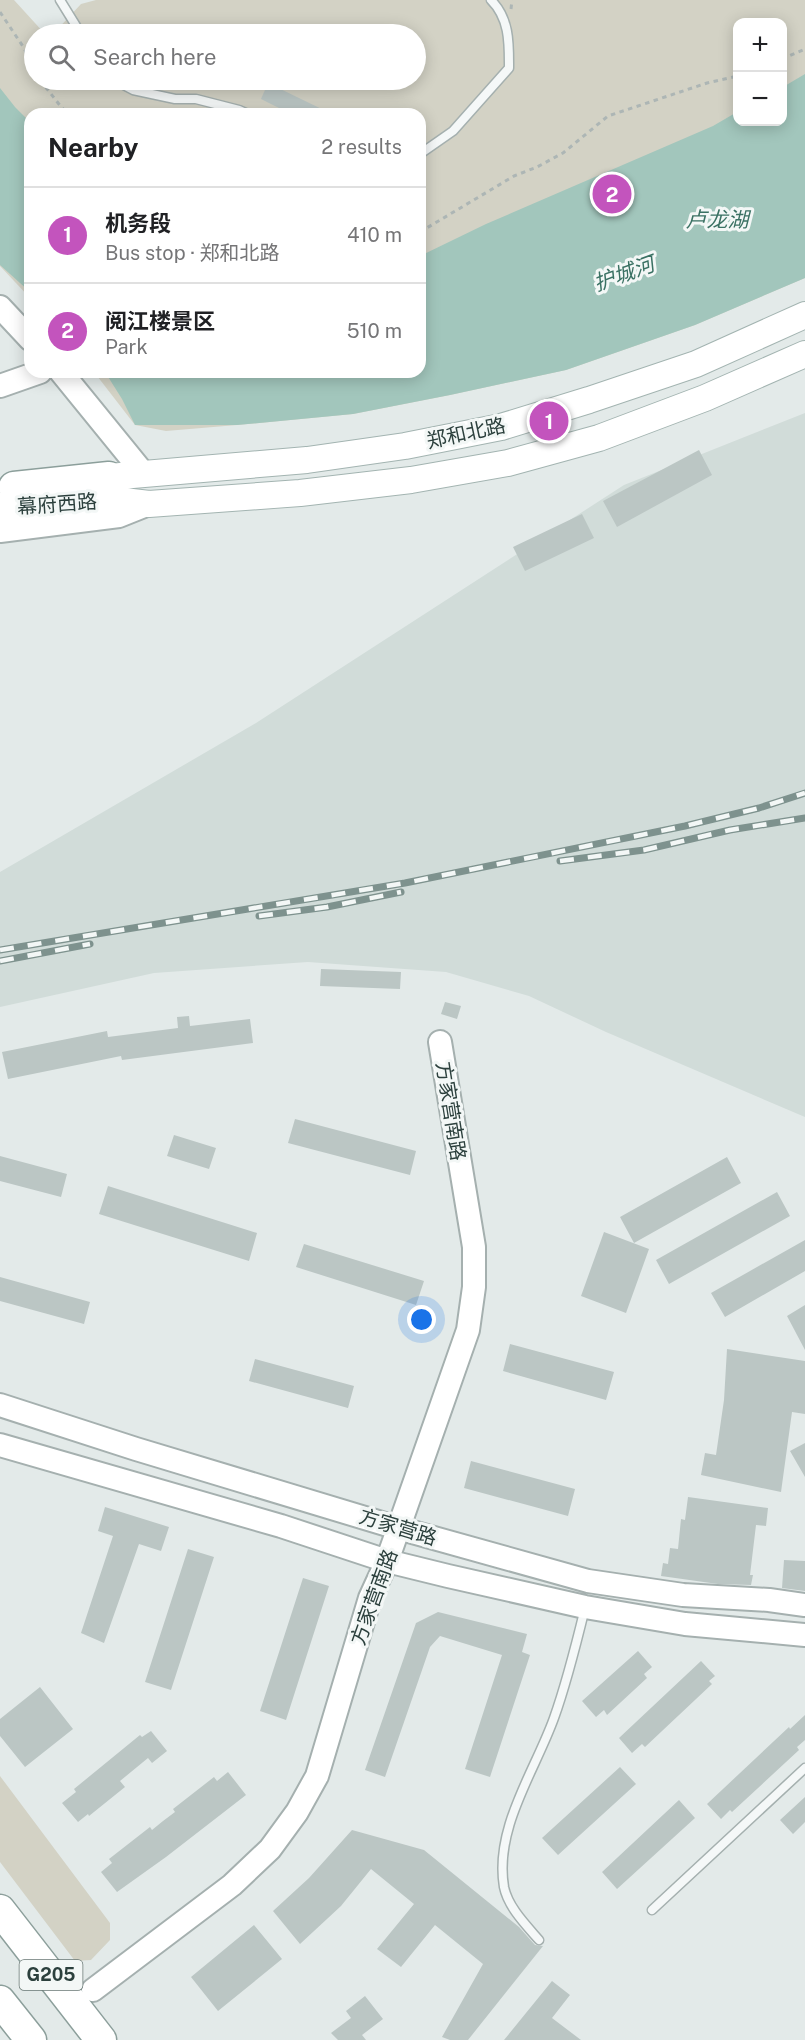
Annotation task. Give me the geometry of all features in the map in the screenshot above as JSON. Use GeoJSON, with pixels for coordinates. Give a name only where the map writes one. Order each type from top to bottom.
{"type":"FeatureCollection","features":[{"type":"Feature","properties":{"kind":"highway","name":"幕府西路"},"geometry":{"type":"LineString","coordinates":[[0,489],[112,489]]}},
{"type":"Feature","properties":{"kind":"highway","name":"幕府西路"},"geometry":{"type":"LineString","coordinates":[[0,508],[112,489]]}},
{"type":"Feature","properties":{"kind":"highway","name":"G205"},"geometry":{"type":"LineString","coordinates":[[0,1910],[101,2040]]}},
{"type":"Feature","properties":{"kind":"highway","name":"G205"},"geometry":{"type":"LineString","coordinates":[[0,1939],[79,2040]]}},
{"type":"Feature","properties":{"kind":"highway"},"geometry":{"type":"LineString","coordinates":[[0,2001],[31,2040]]}},
{"type":"Feature","properties":{"kind":"main road"},"geometry":{"type":"LineString","coordinates":[[0,307],[24,333]]}},
{"type":"Feature","properties":{"kind":"main road","name":"郑和北路"},"geometry":{"type":"LineString","coordinates":[[112,489],[144,474],[307,460],[405,446],[501,427],[696,364],[805,315]]}},
{"type":"Feature","properties":{"kind":"main road","name":"郑和北路"},"geometry":{"type":"LineString","coordinates":[[112,489],[149,504],[300,493],[389,483],[508,463],[599,438],[705,398],[805,354]]}},
{"type":"Feature","properties":{"kind":"main road"},"geometry":{"type":"LineString","coordinates":[[0,386],[24,378]]}},
{"type":"Feature","properties":{"kind":"main road"},"geometry":{"type":"LineString","coordinates":[[66,378],[144,474]]}},
{"type":"Feature","properties":{"kind":"main road"},"geometry":{"type":"LineString","coordinates":[[0,531],[118,516],[149,504]]}},
{"type":"Feature","properties":{"kind":"main road","name":"方家营南路"},"geometry":{"type":"LineString","coordinates":[[93,1990],[232,1885],[270,1849],[297,1812],[317,1776],[370,1598],[387,1561],[468,1330],[474,1287],[474,1247],[440,1042]]}},
{"type":"Feature","properties":{"kind":"main road","name":"方家营路"},"geometry":{"type":"LineString","coordinates":[[0,1405],[136,1449],[398,1528],[588,1581],[683,1595],[769,1600],[805,1605]]}},
{"type":"Feature","properties":{"kind":"main road","name":"方家营路"},"geometry":{"type":"LineString","coordinates":[[0,1445],[281,1526],[387,1561],[585,1607],[685,1624],[805,1635]]}},
{"type":"Feature","properties":{"kind":"lane"},"geometry":{"type":"LineString","coordinates":[[60,0],[75,24]]}},
{"type":"Feature","properties":{"kind":"lane"},"geometry":{"type":"LineString","coordinates":[[426,150],[453,131],[509,68],[508,31],[497,6],[491,0]]}},
{"type":"Feature","properties":{"kind":"lane"},"geometry":{"type":"LineString","coordinates":[[133,90],[175,99],[196,99],[231,108]]}},
{"type":"Feature","properties":{"kind":"lane"},"geometry":{"type":"LineString","coordinates":[[539,1940],[513,1907],[504,1888],[504,1858],[511,1819],[553,1720],[568,1676],[585,1607]]}},
{"type":"Feature","properties":{"kind":"lane"},"geometry":{"type":"LineString","coordinates":[[652,1910],[805,1768]]}},
{"type":"Feature","properties":{"kind":"path"},"geometry":{"type":"LineString","coordinates":[[0,12],[24,48]]}},
{"type":"Feature","properties":{"kind":"path"},"geometry":{"type":"LineString","coordinates":[[787,58],[805,49]]}},
{"type":"Feature","properties":{"kind":"path"},"geometry":{"type":"LineString","coordinates":[[426,228],[514,176],[563,153],[608,116],[707,83],[733,77]]}},
{"type":"Feature","properties":{"kind":"path"},"geometry":{"type":"LineString","coordinates":[[48,90],[62,108]]}},
{"type":"Feature","properties":{"kind":"shaded area"},"geometry":{"type":"Polygon","coordinates":[[[0,0],[14,0],[36,24],[24,24],[24,90],[426,90],[426,24],[62,24],[81,4],[96,0],[805,0],[805,278],[695,325],[566,370],[353,414],[166,431],[135,425],[99,378],[426,378],[426,108],[24,108],[24,292],[0,266],[0,0]]]}},
{"type":"Feature","properties":{"kind":"shaded area"},"geometry":{"type":"Polygon","coordinates":[[[805,413],[805,1117],[606,1032],[529,996],[446,972],[308,962],[154,973],[0,1007],[0,872],[256,723],[624,485],[805,413]]]}},
{"type":"Feature","properties":{"kind":"shaded area"},"geometry":{"type":"Polygon","coordinates":[[[0,1776],[110,1923],[110,1940],[91,1960],[75,1961],[0,1862],[0,1776]]]}},
{"type":"Feature","properties":{"kind":"water","name":"卢龙湖"},"geometry":{"type":"Polygon","coordinates":[[[805,74],[805,278],[695,325],[566,370],[353,414],[237,425],[135,425],[109,378],[426,378],[426,253],[486,224],[713,126],[733,114],[733,126],[787,126],[787,85],[805,74]]]}},
{"type":"Feature","properties":{"kind":"water"},"geometry":{"type":"Polygon","coordinates":[[[0,88],[24,116],[24,287],[0,265],[0,88]]]}},
{"type":"Feature","properties":{"kind":"building"},"geometry":{"type":"Polygon","coordinates":[[[265,90],[282,90],[320,108],[279,108],[261,99],[265,90]]]}},
{"type":"Feature","properties":{"kind":"building"},"geometry":{"type":"Polygon","coordinates":[[[699,450],[712,475],[617,527],[603,501],[699,450]]]}},
{"type":"Feature","properties":{"kind":"building"},"geometry":{"type":"Polygon","coordinates":[[[582,514],[594,538],[525,571],[513,547],[582,514]]]}},
{"type":"Feature","properties":{"kind":"building"},"geometry":{"type":"Polygon","coordinates":[[[321,969],[401,972],[400,989],[320,986],[321,969]]]}},
{"type":"Feature","properties":{"kind":"building"},"geometry":{"type":"Polygon","coordinates":[[[445,1002],[461,1006],[457,1019],[441,1014],[445,1002]]]}},
{"type":"Feature","properties":{"kind":"building"},"geometry":{"type":"Polygon","coordinates":[[[189,1016],[190,1026],[250,1019],[253,1043],[122,1060],[121,1056],[8,1079],[2,1052],[107,1031],[108,1037],[178,1028],[177,1017],[189,1016]]]}},
{"type":"Feature","properties":{"kind":"building"},"geometry":{"type":"Polygon","coordinates":[[[295,1119],[416,1151],[410,1175],[288,1143],[295,1119]]]}},
{"type":"Feature","properties":{"kind":"building"},"geometry":{"type":"Polygon","coordinates":[[[174,1135],[216,1148],[209,1169],[167,1156],[174,1135]]]}},
{"type":"Feature","properties":{"kind":"building"},"geometry":{"type":"Polygon","coordinates":[[[0,1156],[67,1174],[61,1197],[0,1181],[0,1156]]]}},
{"type":"Feature","properties":{"kind":"building"},"geometry":{"type":"Polygon","coordinates":[[[727,1157],[741,1183],[634,1243],[620,1217],[727,1157]]]}},
{"type":"Feature","properties":{"kind":"building"},"geometry":{"type":"Polygon","coordinates":[[[108,1186],[257,1233],[249,1261],[99,1214],[108,1186]]]}},
{"type":"Feature","properties":{"kind":"building"},"geometry":{"type":"Polygon","coordinates":[[[777,1192],[790,1216],[669,1284],[656,1260],[777,1192]]]}},
{"type":"Feature","properties":{"kind":"building"},"geometry":{"type":"Polygon","coordinates":[[[604,1232],[649,1249],[626,1313],[581,1296],[604,1232]]]}},
{"type":"Feature","properties":{"kind":"building"},"geometry":{"type":"Polygon","coordinates":[[[805,1240],[805,1271],[725,1317],[711,1293],[805,1240]]]}},
{"type":"Feature","properties":{"kind":"building"},"geometry":{"type":"Polygon","coordinates":[[[304,1244],[424,1281],[416,1305],[296,1267],[304,1244]]]}},
{"type":"Feature","properties":{"kind":"building"},"geometry":{"type":"Polygon","coordinates":[[[0,1277],[90,1302],[84,1324],[0,1301],[0,1277]]]}},
{"type":"Feature","properties":{"kind":"building"},"geometry":{"type":"Polygon","coordinates":[[[805,1305],[805,1350],[787,1316],[805,1305]]]}},
{"type":"Feature","properties":{"kind":"building"},"geometry":{"type":"Polygon","coordinates":[[[510,1344],[614,1372],[606,1400],[503,1371],[510,1344]]]}},
{"type":"Feature","properties":{"kind":"building"},"geometry":{"type":"Polygon","coordinates":[[[727,1349],[805,1361],[805,1414],[792,1412],[781,1492],[701,1475],[705,1453],[716,1455],[724,1400],[727,1349]]]}},
{"type":"Feature","properties":{"kind":"building"},"geometry":{"type":"Polygon","coordinates":[[[255,1359],[354,1386],[348,1408],[249,1381],[255,1359]]]}},
{"type":"Feature","properties":{"kind":"building"},"geometry":{"type":"Polygon","coordinates":[[[805,1443],[805,1477],[790,1451],[805,1443]]]}},
{"type":"Feature","properties":{"kind":"building"},"geometry":{"type":"Polygon","coordinates":[[[471,1461],[575,1489],[568,1516],[464,1488],[471,1461]]]}},
{"type":"Feature","properties":{"kind":"building"},"geometry":{"type":"Polygon","coordinates":[[[688,1497],[768,1508],[766,1526],[756,1525],[750,1575],[753,1575],[751,1585],[718,1584],[661,1576],[663,1563],[668,1564],[670,1548],[678,1549],[681,1519],[685,1520],[688,1497]]]}},
{"type":"Feature","properties":{"kind":"building"},"geometry":{"type":"Polygon","coordinates":[[[105,1507],[169,1527],[161,1551],[139,1544],[104,1643],[81,1633],[113,1536],[98,1531],[105,1507]]]}},
{"type":"Feature","properties":{"kind":"building"},"geometry":{"type":"Polygon","coordinates":[[[188,1549],[214,1557],[171,1690],[145,1682],[188,1549]]]}},
{"type":"Feature","properties":{"kind":"building"},"geometry":{"type":"Polygon","coordinates":[[[784,1560],[805,1561],[805,1591],[782,1588],[784,1560]]]}},
{"type":"Feature","properties":{"kind":"building"},"geometry":{"type":"Polygon","coordinates":[[[303,1578],[329,1586],[286,1720],[260,1711],[303,1578]]]}},
{"type":"Feature","properties":{"kind":"building"},"geometry":{"type":"Polygon","coordinates":[[[438,1612],[527,1634],[522,1652],[530,1655],[490,1777],[465,1769],[502,1655],[440,1636],[430,1647],[385,1777],[365,1770],[416,1623],[438,1612]]]}},
{"type":"Feature","properties":{"kind":"building"},"geometry":{"type":"Polygon","coordinates":[[[638,1651],[652,1667],[644,1674],[647,1678],[607,1715],[604,1710],[596,1717],[582,1701],[638,1651]]]}},
{"type":"Feature","properties":{"kind":"building"},"geometry":{"type":"Polygon","coordinates":[[[701,1661],[715,1676],[709,1681],[712,1684],[645,1747],[642,1744],[632,1753],[619,1738],[701,1661]]]}},
{"type":"Feature","properties":{"kind":"building"},"geometry":{"type":"Polygon","coordinates":[[[40,1687],[73,1729],[25,1767],[0,1736],[0,1719],[40,1687]]]}},
{"type":"Feature","properties":{"kind":"building"},"geometry":{"type":"Polygon","coordinates":[[[805,1715],[805,1740],[797,1747],[799,1750],[732,1812],[730,1810],[721,1819],[707,1804],[789,1727],[790,1729],[805,1715]]]}},
{"type":"Feature","properties":{"kind":"building"},"geometry":{"type":"Polygon","coordinates":[[[151,1731],[167,1751],[152,1763],[148,1758],[120,1781],[125,1787],[78,1822],[62,1803],[76,1792],[74,1789],[140,1735],[142,1737],[151,1731]]]}},
{"type":"Feature","properties":{"kind":"building"},"geometry":{"type":"Polygon","coordinates":[[[620,1767],[636,1784],[558,1855],[542,1838],[620,1767]]]}},
{"type":"Feature","properties":{"kind":"building"},"geometry":{"type":"Polygon","coordinates":[[[228,1772],[246,1795],[117,1892],[101,1872],[112,1863],[109,1859],[150,1827],[152,1830],[175,1812],[173,1809],[214,1777],[217,1781],[228,1772]]]}},
{"type":"Feature","properties":{"kind":"building"},"geometry":{"type":"Polygon","coordinates":[[[805,1797],[805,1822],[793,1834],[780,1820],[805,1797]]]}},
{"type":"Feature","properties":{"kind":"building"},"geometry":{"type":"Polygon","coordinates":[[[679,1800],[695,1818],[617,1889],[602,1872],[679,1800]]]}},
{"type":"Feature","properties":{"kind":"building"},"geometry":{"type":"Polygon","coordinates":[[[352,1830],[424,1850],[519,1927],[535,1945],[543,1946],[468,2040],[450,2040],[442,2037],[483,1964],[435,1925],[401,1967],[377,1949],[414,1904],[371,1869],[341,1906],[300,1944],[273,1911],[309,1878],[352,1830]]]}},
{"type":"Feature","properties":{"kind":"building"},"geometry":{"type":"Polygon","coordinates":[[[254,1925],[282,1959],[218,2011],[191,1977],[254,1925]]]}},
{"type":"Feature","properties":{"kind":"building"},"geometry":{"type":"Polygon","coordinates":[[[552,1981],[570,1995],[552,2018],[581,2040],[504,2040],[552,1981]]]}},
{"type":"Feature","properties":{"kind":"building"},"geometry":{"type":"Polygon","coordinates":[[[365,1996],[383,2019],[362,2035],[366,2040],[338,2040],[331,2033],[351,2018],[346,2011],[365,1996]]]}},
{"type":"Feature","properties":{"kind":"railway"},"geometry":{"type":"LineString","coordinates":[[0,950],[405,883],[685,826],[759,808],[805,793]]}},
{"type":"Feature","properties":{"kind":"railway"},"geometry":{"type":"LineString","coordinates":[[560,861],[644,850],[730,830],[805,818]]}},
{"type":"Feature","properties":{"kind":"railway"},"geometry":{"type":"LineString","coordinates":[[259,916],[327,907],[401,892]]}},
{"type":"Feature","properties":{"kind":"railway"},"geometry":{"type":"LineString","coordinates":[[0,961],[90,944]]}},
{"type":"Feature","properties":{"kind":"place","name":"阅江楼景区"},"geometry":{"type":"Point","coordinates":[612,194]}},
{"type":"Feature","properties":{"kind":"place","name":"机务段"},"geometry":{"type":"Point","coordinates":[549,421]}},
{"type":"Feature","properties":{"kind":"water label","name":"护城河"},"geometry":{"type":"Point","coordinates":[624,274]}}]}
